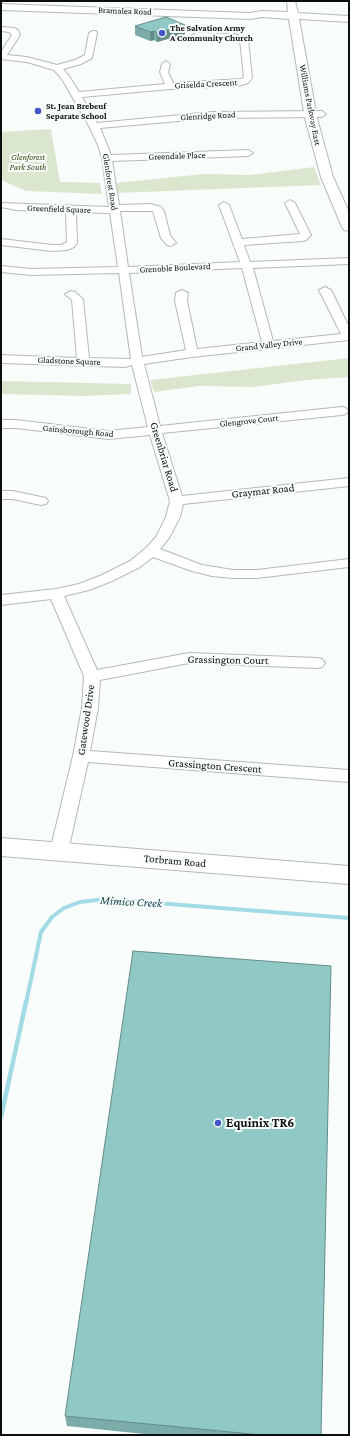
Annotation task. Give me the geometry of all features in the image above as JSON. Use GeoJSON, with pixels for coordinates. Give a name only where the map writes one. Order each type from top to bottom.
{"type":"FeatureCollection","features":[{"type":"Feature","properties":{"kind":"main road","name":"Williams Parkway East"},"geometry":{"type":"LineString","coordinates":[[291,1],[302,22],[316,79]]}},
{"type":"Feature","properties":{"kind":"main road","name":"Williams Parkway East"},"geometry":{"type":"LineString","coordinates":[[301,1],[302,22],[327,177],[349,227]]}},
{"type":"Feature","properties":{"kind":"main road","name":"Bramalea Road"},"geometry":{"type":"LineString","coordinates":[[1,7],[250,16],[302,22],[349,19]]}},
{"type":"Feature","properties":{"kind":"main road","name":"Williams Parkway East"},"geometry":{"type":"LineString","coordinates":[[317,111],[349,200]]}},
{"type":"Feature","properties":{"kind":"main road","name":"Torbram Road"},"geometry":{"type":"LineString","coordinates":[[1,847],[349,875]]}},
{"type":"Feature","properties":{"kind":"street"},"geometry":{"type":"LineString","coordinates":[[1,29],[11,30],[15,32],[16,35],[2,57],[27,60],[57,68],[78,62],[89,56],[93,32]]}},
{"type":"Feature","properties":{"kind":"street","name":"Griselda Crescent"},"geometry":{"type":"LineString","coordinates":[[76,95],[170,86],[245,82],[248,78],[244,39],[235,36],[196,34]]}},
{"type":"Feature","properties":{"kind":"street"},"geometry":{"type":"LineString","coordinates":[[166,64],[164,72],[170,86]]}},
{"type":"Feature","properties":{"kind":"street","name":"Glenforest Road"},"geometry":{"type":"LineString","coordinates":[[57,68],[66,78],[94,126],[103,145],[107,158],[123,270]]}},
{"type":"Feature","properties":{"kind":"street","name":"Glenridge Road"},"geometry":{"type":"LineString","coordinates":[[94,126],[212,115],[317,111]]}},
{"type":"Feature","properties":{"kind":"street","name":"Greendale Place"},"geometry":{"type":"LineString","coordinates":[[107,158],[248,153]]}},
{"type":"Feature","properties":{"kind":"street"},"geometry":{"type":"LineString","coordinates":[[237,242],[302,238],[306,235],[290,203]]}},
{"type":"Feature","properties":{"kind":"street","name":"Greenfield Square"},"geometry":{"type":"LineString","coordinates":[[4,205],[16,207],[71,209],[151,207],[159,211],[165,236],[171,243]]}},
{"type":"Feature","properties":{"kind":"street"},"geometry":{"type":"LineString","coordinates":[[224,205],[246,264],[269,346]]}},
{"type":"Feature","properties":{"kind":"street"},"geometry":{"type":"LineString","coordinates":[[1,242],[52,248],[63,248],[70,246],[72,242],[71,209]]}},
{"type":"Feature","properties":{"kind":"street","name":"Grenoble Boulevard"},"geometry":{"type":"LineString","coordinates":[[1,269],[31,272],[123,270],[349,261]]}},
{"type":"Feature","properties":{"kind":"street","name":"Greenbriar Road"},"geometry":{"type":"LineString","coordinates":[[1,600],[56,594],[84,587],[107,578],[135,564],[151,551],[162,538],[169,526],[177,501],[155,431],[137,361],[123,270]]}},
{"type":"Feature","properties":{"kind":"street","name":"Grand Valley Drive"},"geometry":{"type":"LineString","coordinates":[[137,361],[192,353],[348,337],[325,290]]}},
{"type":"Feature","properties":{"kind":"street"},"geometry":{"type":"LineString","coordinates":[[182,293],[181,301],[192,353]]}},
{"type":"Feature","properties":{"kind":"street"},"geometry":{"type":"LineString","coordinates":[[71,294],[77,299],[83,362]]}},
{"type":"Feature","properties":{"kind":"street","name":"Gladstone Square"},"geometry":{"type":"LineString","coordinates":[[1,359],[125,363],[137,361]]}},
{"type":"Feature","properties":{"kind":"street","name":"Glengrove Court"},"geometry":{"type":"LineString","coordinates":[[155,431],[342,411]]}},
{"type":"Feature","properties":{"kind":"street","name":"Gainsborough Road"},"geometry":{"type":"LineString","coordinates":[[1,424],[16,424],[108,436],[155,431]]}},
{"type":"Feature","properties":{"kind":"street","name":"Graymar Road"},"geometry":{"type":"LineString","coordinates":[[177,501],[349,482]]}},
{"type":"Feature","properties":{"kind":"street"},"geometry":{"type":"LineString","coordinates":[[1,495],[13,495],[41,501]]}},
{"type":"Feature","properties":{"kind":"street"},"geometry":{"type":"LineString","coordinates":[[151,551],[197,568],[212,572],[233,574],[257,574],[349,563]]}},
{"type":"Feature","properties":{"kind":"street","name":"Gatewood Drive"},"geometry":{"type":"LineString","coordinates":[[56,594],[92,676],[90,708],[81,756],[59,851]]}},
{"type":"Feature","properties":{"kind":"street","name":"Grassington Court"},"geometry":{"type":"LineString","coordinates":[[92,676],[189,658],[318,662]]}},
{"type":"Feature","properties":{"kind":"street","name":"Grassington Crescent"},"geometry":{"type":"LineString","coordinates":[[81,756],[349,776]]}},
{"type":"Feature","properties":{"kind":"green space","name":"Glenforest Park South"},"geometry":{"type":"Polygon","coordinates":[[[51,129],[60,182],[100,183],[102,194],[26,191],[1,180],[1,132],[51,129]]]}},
{"type":"Feature","properties":{"kind":"green space"},"geometry":{"type":"Polygon","coordinates":[[[314,167],[321,185],[117,193],[115,183],[204,174],[250,175],[314,167]]]}},
{"type":"Feature","properties":{"kind":"green space"},"geometry":{"type":"Polygon","coordinates":[[[349,358],[349,377],[307,380],[253,387],[199,386],[154,392],[150,380],[349,358]]]}},
{"type":"Feature","properties":{"kind":"green space"},"geometry":{"type":"Polygon","coordinates":[[[1,381],[131,384],[131,394],[85,396],[1,394],[1,381]]]}},
{"type":"Feature","properties":{"kind":"building"},"geometry":{"type":"Polygon","coordinates":[[[166,17],[185,25],[157,33],[135,26],[166,17]]]}},
{"type":"Feature","properties":{"kind":"building","name":"Equinix TR6"},"geometry":{"type":"Polygon","coordinates":[[[133,951],[331,966],[321,1435],[262,1435],[65,1416],[133,951]]]}},
{"type":"Feature","properties":{"kind":"waterway","name":"Mimico Creek"},"geometry":{"type":"LineString","coordinates":[[26,1003],[41,932],[52,917],[64,908],[80,902],[105,899],[349,918]]}},
{"type":"Feature","properties":{"kind":"waterway","name":"Mimico Creek"},"geometry":{"type":"LineString","coordinates":[[1,1117],[26,1002]]}},
{"type":"Feature","properties":{"kind":"place","name":"The Salvation Army A Community Church"},"geometry":{"type":"Point","coordinates":[162,33]}},
{"type":"Feature","properties":{"kind":"place","name":"St. Jean Brebeuf Separate School"},"geometry":{"type":"Point","coordinates":[38,111]}},
{"type":"Feature","properties":{"kind":"place","name":"Equinix TR6"},"geometry":{"type":"Point","coordinates":[218,1123]}}]}
